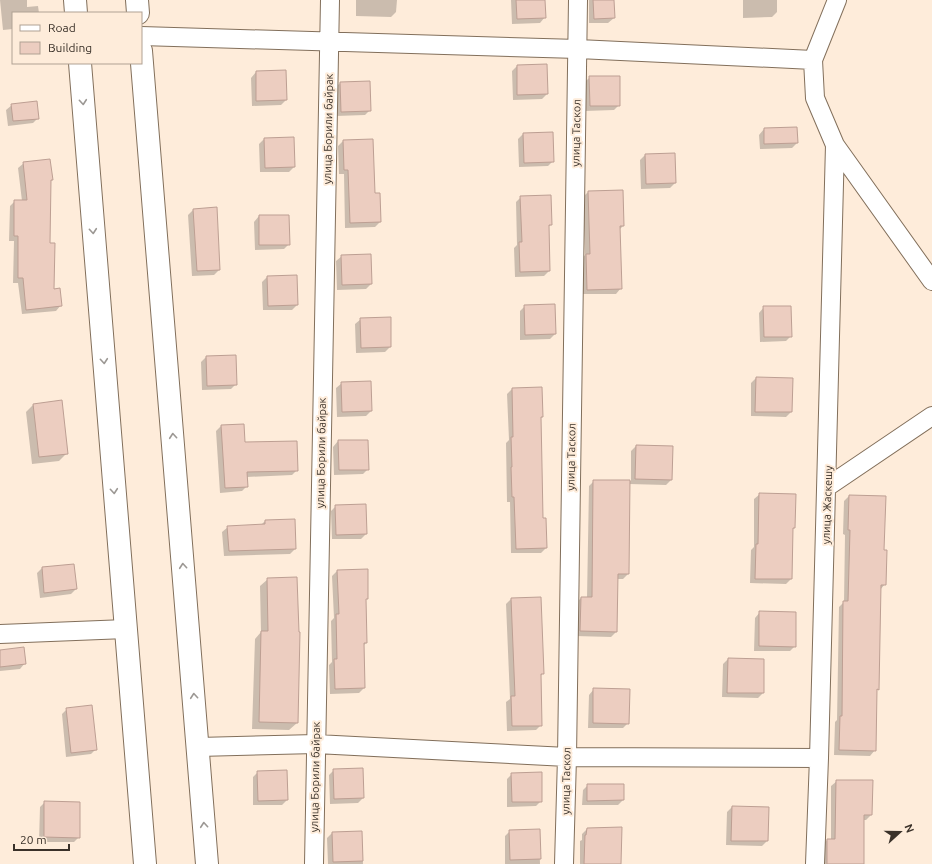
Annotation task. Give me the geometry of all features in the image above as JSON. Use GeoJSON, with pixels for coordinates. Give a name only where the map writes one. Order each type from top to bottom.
{"type":"FeatureCollection","features":[{"type":"Feature","properties":{"kind":"main road"},"geometry":{"type":"LineString","coordinates":[[74,0],[76,12]]}},
{"type":"Feature","properties":{"kind":"main road"},"geometry":{"type":"LineString","coordinates":[[137,0],[138,12]]}},
{"type":"Feature","properties":{"kind":"main road"},"geometry":{"type":"LineString","coordinates":[[142,63],[208,864]]}},
{"type":"Feature","properties":{"kind":"main road"},"geometry":{"type":"LineString","coordinates":[[80,64],[145,864]]}},
{"type":"Feature","properties":{"kind":"street","name":"улица Борили байрак"},"geometry":{"type":"LineString","coordinates":[[314,864],[330,0]]}},
{"type":"Feature","properties":{"kind":"street","name":"улица Таскол"},"geometry":{"type":"LineString","coordinates":[[564,864],[567,757],[578,0]]}},
{"type":"Feature","properties":{"kind":"street"},"geometry":{"type":"LineString","coordinates":[[837,0],[813,60],[815,98],[835,145],[932,281]]}},
{"type":"Feature","properties":{"kind":"street"},"geometry":{"type":"LineString","coordinates":[[142,36],[578,49],[813,60]]}},
{"type":"Feature","properties":{"kind":"street","name":"улица Жаскешу"},"geometry":{"type":"LineString","coordinates":[[814,864],[819,758],[827,487],[835,145]]}},
{"type":"Feature","properties":{"kind":"street"},"geometry":{"type":"LineString","coordinates":[[827,487],[932,416]]}},
{"type":"Feature","properties":{"kind":"street"},"geometry":{"type":"LineString","coordinates":[[0,634],[126,629]]}},
{"type":"Feature","properties":{"kind":"street"},"geometry":{"type":"LineString","coordinates":[[198,747],[316,744],[567,757],[819,758]]}},
{"type":"Feature","properties":{"kind":"building"},"geometry":{"type":"Polygon","coordinates":[[[516,0],[545,0],[546,18],[517,19],[516,0]]]}},
{"type":"Feature","properties":{"kind":"building"},"geometry":{"type":"Polygon","coordinates":[[[593,0],[614,0],[615,18],[594,19],[593,0]]]}},
{"type":"Feature","properties":{"kind":"building"},"geometry":{"type":"Polygon","coordinates":[[[547,64],[548,94],[517,95],[517,65],[547,64]]]}},
{"type":"Feature","properties":{"kind":"building"},"geometry":{"type":"Polygon","coordinates":[[[286,70],[287,100],[256,101],[256,71],[286,70]]]}},
{"type":"Feature","properties":{"kind":"building"},"geometry":{"type":"Polygon","coordinates":[[[589,76],[620,76],[620,106],[590,106],[589,76]]]}},
{"type":"Feature","properties":{"kind":"building"},"geometry":{"type":"Polygon","coordinates":[[[370,81],[371,111],[341,112],[340,82],[370,81]]]}},
{"type":"Feature","properties":{"kind":"building"},"geometry":{"type":"Polygon","coordinates":[[[37,101],[39,119],[13,121],[11,104],[37,101]]]}},
{"type":"Feature","properties":{"kind":"building"},"geometry":{"type":"Polygon","coordinates":[[[797,127],[798,143],[764,144],[764,128],[797,127]]]}},
{"type":"Feature","properties":{"kind":"building"},"geometry":{"type":"Polygon","coordinates":[[[553,132],[554,162],[524,163],[523,133],[553,132]]]}},
{"type":"Feature","properties":{"kind":"building"},"geometry":{"type":"Polygon","coordinates":[[[294,137],[295,167],[265,168],[264,138],[294,137]]]}},
{"type":"Feature","properties":{"kind":"building"},"geometry":{"type":"Polygon","coordinates":[[[373,139],[375,193],[380,193],[381,222],[350,223],[348,170],[344,170],[343,140],[373,139]]]}},
{"type":"Feature","properties":{"kind":"building"},"geometry":{"type":"Polygon","coordinates":[[[675,153],[676,183],[646,184],[645,154],[675,153]]]}},
{"type":"Feature","properties":{"kind":"building"},"geometry":{"type":"Polygon","coordinates":[[[50,159],[53,180],[51,180],[50,243],[55,243],[54,289],[60,288],[62,306],[26,310],[23,278],[18,278],[18,236],[14,236],[14,200],[27,200],[23,162],[50,159]]]}},
{"type":"Feature","properties":{"kind":"building"},"geometry":{"type":"Polygon","coordinates":[[[623,190],[624,226],[620,226],[622,289],[587,290],[586,254],[590,254],[588,191],[623,190]]]}},
{"type":"Feature","properties":{"kind":"building"},"geometry":{"type":"Polygon","coordinates":[[[551,195],[552,225],[549,225],[550,271],[520,272],[519,242],[522,242],[520,196],[551,195]]]}},
{"type":"Feature","properties":{"kind":"building"},"geometry":{"type":"Polygon","coordinates":[[[217,207],[220,270],[197,271],[193,209],[217,207]]]}},
{"type":"Feature","properties":{"kind":"building"},"geometry":{"type":"Polygon","coordinates":[[[259,215],[289,215],[290,245],[259,245],[259,215]]]}},
{"type":"Feature","properties":{"kind":"building"},"geometry":{"type":"Polygon","coordinates":[[[371,254],[372,284],[342,285],[341,255],[371,254]]]}},
{"type":"Feature","properties":{"kind":"building"},"geometry":{"type":"Polygon","coordinates":[[[297,275],[298,305],[268,306],[267,276],[297,275]]]}},
{"type":"Feature","properties":{"kind":"building"},"geometry":{"type":"Polygon","coordinates":[[[555,304],[556,334],[525,335],[524,305],[555,304]]]}},
{"type":"Feature","properties":{"kind":"building"},"geometry":{"type":"Polygon","coordinates":[[[763,306],[791,306],[792,337],[764,337],[763,306]]]}},
{"type":"Feature","properties":{"kind":"building"},"geometry":{"type":"Polygon","coordinates":[[[391,317],[391,347],[361,348],[360,318],[391,317]]]}},
{"type":"Feature","properties":{"kind":"building"},"geometry":{"type":"Polygon","coordinates":[[[236,355],[237,385],[207,386],[206,356],[236,355]]]}},
{"type":"Feature","properties":{"kind":"building"},"geometry":{"type":"Polygon","coordinates":[[[756,377],[793,378],[792,412],[755,412],[756,377]]]}},
{"type":"Feature","properties":{"kind":"building"},"geometry":{"type":"Polygon","coordinates":[[[371,381],[372,411],[342,412],[341,382],[371,381]]]}},
{"type":"Feature","properties":{"kind":"building"},"geometry":{"type":"Polygon","coordinates":[[[542,387],[543,417],[541,417],[543,518],[546,518],[547,548],[516,549],[511,467],[511,437],[513,437],[512,388],[542,387]]]}},
{"type":"Feature","properties":{"kind":"building"},"geometry":{"type":"Polygon","coordinates":[[[62,400],[68,454],[39,457],[33,404],[62,400]]]}},
{"type":"Feature","properties":{"kind":"building"},"geometry":{"type":"Polygon","coordinates":[[[244,424],[245,442],[297,441],[298,471],[247,472],[248,487],[225,488],[221,425],[244,424]]]}},
{"type":"Feature","properties":{"kind":"building"},"geometry":{"type":"Polygon","coordinates":[[[338,440],[368,440],[369,470],[339,470],[338,440]]]}},
{"type":"Feature","properties":{"kind":"building"},"geometry":{"type":"Polygon","coordinates":[[[636,445],[673,446],[672,480],[635,479],[636,445]]]}},
{"type":"Feature","properties":{"kind":"building"},"geometry":{"type":"Polygon","coordinates":[[[593,480],[630,480],[629,574],[618,574],[617,632],[580,631],[581,597],[592,597],[593,480]]]}},
{"type":"Feature","properties":{"kind":"building"},"geometry":{"type":"Polygon","coordinates":[[[759,493],[796,494],[795,528],[793,528],[792,579],[755,579],[756,544],[758,544],[759,493]]]}},
{"type":"Feature","properties":{"kind":"building"},"geometry":{"type":"Polygon","coordinates":[[[849,495],[886,496],[884,550],[887,550],[886,585],[881,585],[876,751],[839,750],[840,716],[842,716],[843,601],[848,601],[850,530],[848,530],[849,495]]]}},
{"type":"Feature","properties":{"kind":"building"},"geometry":{"type":"Polygon","coordinates":[[[366,504],[367,534],[336,535],[335,505],[366,504]]]}},
{"type":"Feature","properties":{"kind":"building"},"geometry":{"type":"Polygon","coordinates":[[[295,519],[296,549],[229,551],[227,526],[265,524],[265,520],[295,519]]]}},
{"type":"Feature","properties":{"kind":"building"},"geometry":{"type":"Polygon","coordinates":[[[74,564],[77,589],[44,593],[42,567],[74,564]]]}},
{"type":"Feature","properties":{"kind":"building"},"geometry":{"type":"Polygon","coordinates":[[[368,569],[368,599],[366,599],[367,643],[364,643],[365,688],[335,689],[334,659],[337,659],[336,614],[339,614],[337,570],[368,569]]]}},
{"type":"Feature","properties":{"kind":"building"},"geometry":{"type":"Polygon","coordinates":[[[297,577],[300,632],[298,723],[259,722],[261,631],[268,631],[267,578],[297,577]]]}},
{"type":"Feature","properties":{"kind":"building"},"geometry":{"type":"Polygon","coordinates":[[[541,597],[544,674],[541,674],[542,726],[512,726],[511,696],[515,696],[511,598],[541,597]]]}},
{"type":"Feature","properties":{"kind":"building"},"geometry":{"type":"Polygon","coordinates":[[[759,611],[796,612],[796,647],[759,646],[759,611]]]}},
{"type":"Feature","properties":{"kind":"building"},"geometry":{"type":"Polygon","coordinates":[[[24,647],[26,664],[0,667],[0,650],[24,647]]]}},
{"type":"Feature","properties":{"kind":"building"},"geometry":{"type":"Polygon","coordinates":[[[728,658],[764,659],[764,693],[727,693],[728,658]]]}},
{"type":"Feature","properties":{"kind":"building"},"geometry":{"type":"Polygon","coordinates":[[[593,688],[630,689],[629,724],[593,723],[593,688]]]}},
{"type":"Feature","properties":{"kind":"building"},"geometry":{"type":"Polygon","coordinates":[[[92,705],[97,750],[71,753],[66,708],[92,705]]]}},
{"type":"Feature","properties":{"kind":"building"},"geometry":{"type":"Polygon","coordinates":[[[363,768],[364,798],[334,799],[333,769],[363,768]]]}},
{"type":"Feature","properties":{"kind":"building"},"geometry":{"type":"Polygon","coordinates":[[[287,770],[288,800],[258,801],[257,771],[287,770]]]}},
{"type":"Feature","properties":{"kind":"building"},"geometry":{"type":"Polygon","coordinates":[[[542,772],[542,802],[512,802],[511,773],[542,772]]]}},
{"type":"Feature","properties":{"kind":"building"},"geometry":{"type":"Polygon","coordinates":[[[836,780],[873,780],[872,815],[864,815],[864,864],[827,864],[827,839],[835,839],[836,780]]]}},
{"type":"Feature","properties":{"kind":"building"},"geometry":{"type":"Polygon","coordinates":[[[587,784],[624,784],[624,800],[587,801],[587,784]]]}},
{"type":"Feature","properties":{"kind":"building"},"geometry":{"type":"Polygon","coordinates":[[[44,801],[80,802],[80,838],[44,837],[44,801]]]}},
{"type":"Feature","properties":{"kind":"building"},"geometry":{"type":"Polygon","coordinates":[[[732,806],[769,807],[768,841],[731,841],[732,806]]]}},
{"type":"Feature","properties":{"kind":"building"},"geometry":{"type":"Polygon","coordinates":[[[622,827],[621,864],[584,864],[585,835],[587,828],[622,827]]]}},
{"type":"Feature","properties":{"kind":"building"},"geometry":{"type":"Polygon","coordinates":[[[540,829],[541,859],[510,860],[509,830],[540,829]]]}},
{"type":"Feature","properties":{"kind":"building"},"geometry":{"type":"Polygon","coordinates":[[[362,831],[363,861],[333,862],[332,832],[362,831]]]}}]}
